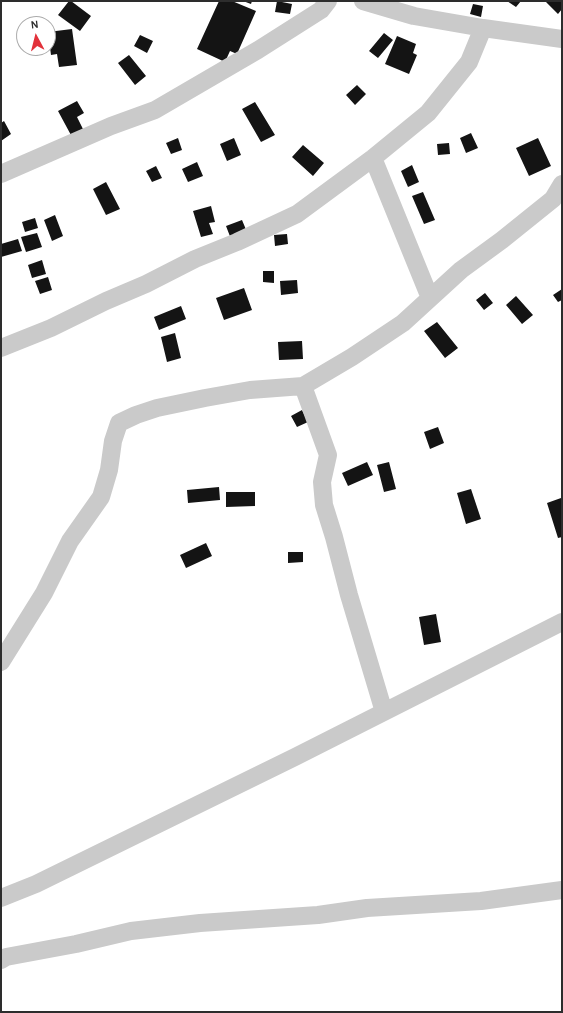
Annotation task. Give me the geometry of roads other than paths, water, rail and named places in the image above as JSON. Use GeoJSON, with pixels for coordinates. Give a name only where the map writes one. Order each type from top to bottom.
{"type":"FeatureCollection","features":[{"type":"Feature","properties":{"kind":"street"},"geometry":{"type":"LineString","coordinates":[[1,174],[111,126],[155,110],[258,50],[321,10],[328,1]]}},
{"type":"Feature","properties":{"kind":"street"},"geometry":{"type":"LineString","coordinates":[[362,1],[414,16],[483,28],[562,39]]}},
{"type":"Feature","properties":{"kind":"street"},"geometry":{"type":"LineString","coordinates":[[1,348],[51,328],[106,301],[146,284],[195,259],[237,242],[297,214],[374,158],[428,113],[469,62],[483,28]]}},
{"type":"Feature","properties":{"kind":"street"},"geometry":{"type":"LineString","coordinates":[[374,158],[430,298]]}},
{"type":"Feature","properties":{"kind":"street"},"geometry":{"type":"LineString","coordinates":[[1,662],[44,593],[70,541],[101,497],[109,470],[113,441],[119,424],[136,415],[157,408],[205,398],[250,390],[304,386],[352,357],[403,323],[461,270],[502,240],[553,199],[562,184]]}},
{"type":"Feature","properties":{"kind":"street"},"geometry":{"type":"LineString","coordinates":[[304,386],[328,455],[322,482],[324,505],[384,712]]}},
{"type":"Feature","properties":{"kind":"street"},"geometry":{"type":"LineString","coordinates":[[1,898],[43,881],[562,622]]}},
{"type":"Feature","properties":{"kind":"street"},"geometry":{"type":"LineString","coordinates":[[1,960],[6,957],[76,944],[131,931],[200,923],[318,914],[367,908],[481,901],[562,890]]}}]}
